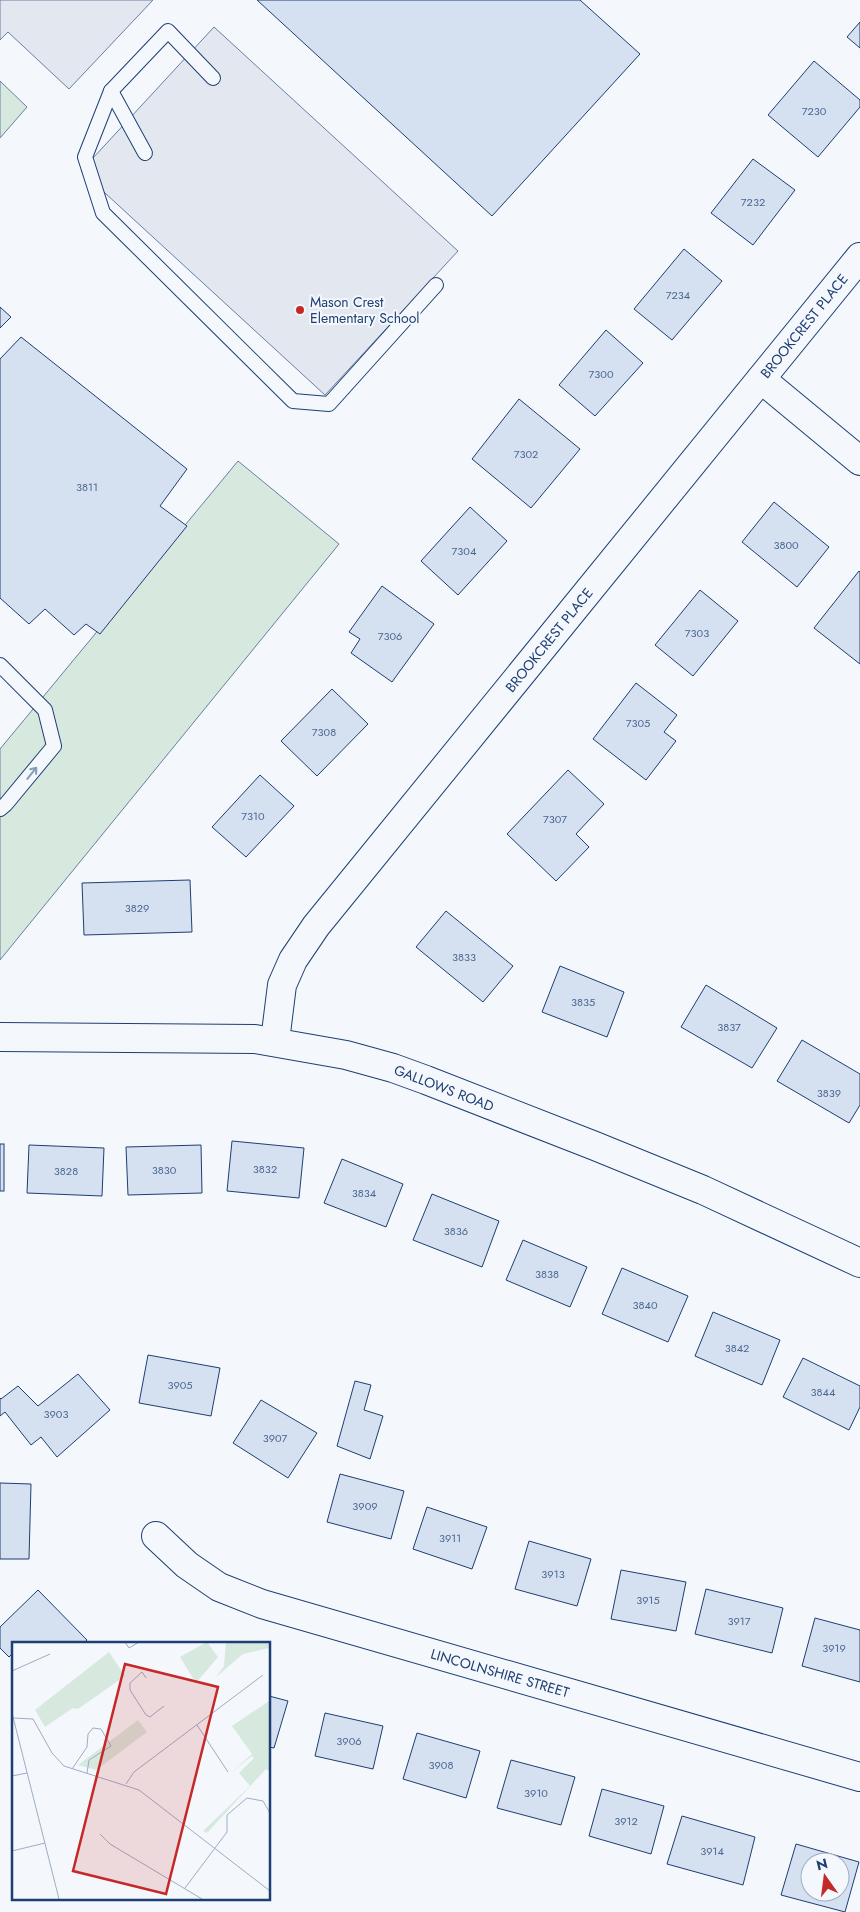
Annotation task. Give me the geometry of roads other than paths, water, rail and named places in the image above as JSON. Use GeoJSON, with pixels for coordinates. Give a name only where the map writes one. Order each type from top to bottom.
{"type":"FeatureCollection","features":[{"type":"Feature","properties":{"kind":"street","name":"BROOKCREST PLACE"},"geometry":{"type":"LineString","coordinates":[[275,1041],[282,985],[293,960],[316,926],[860,257]]}},
{"type":"Feature","properties":{"kind":"street"},"geometry":{"type":"LineString","coordinates":[[761,379],[860,460]]}},
{"type":"Feature","properties":{"kind":"street","name":"GALLOWS ROAD"},"geometry":{"type":"LineString","coordinates":[[0,1036],[225,1038],[275,1041],[346,1054],[426,1080],[703,1190],[860,1263]]}},
{"type":"Feature","properties":{"kind":"street","name":"LINCOLNSHIRE STREET"},"geometry":{"type":"LineString","coordinates":[[156,1536],[187,1565],[220,1587],[262,1604],[860,1777]]}},
{"type":"Feature","properties":{"kind":"lane"},"geometry":{"type":"LineString","coordinates":[[213,78],[168,31],[111,91],[85,157],[103,213],[293,401],[329,404],[436,285]]}},
{"type":"Feature","properties":{"kind":"lane"},"geometry":{"type":"LineString","coordinates":[[111,91],[145,153]]}},
{"type":"Feature","properties":{"kind":"lane"},"geometry":{"type":"LineString","coordinates":[[0,665],[45,710],[54,746],[0,809]]}},
{"type":"Feature","properties":{"kind":"place","name":"Mason Crest Elementary School"},"geometry":{"type":"Point","coordinates":[300,310]}}]}
